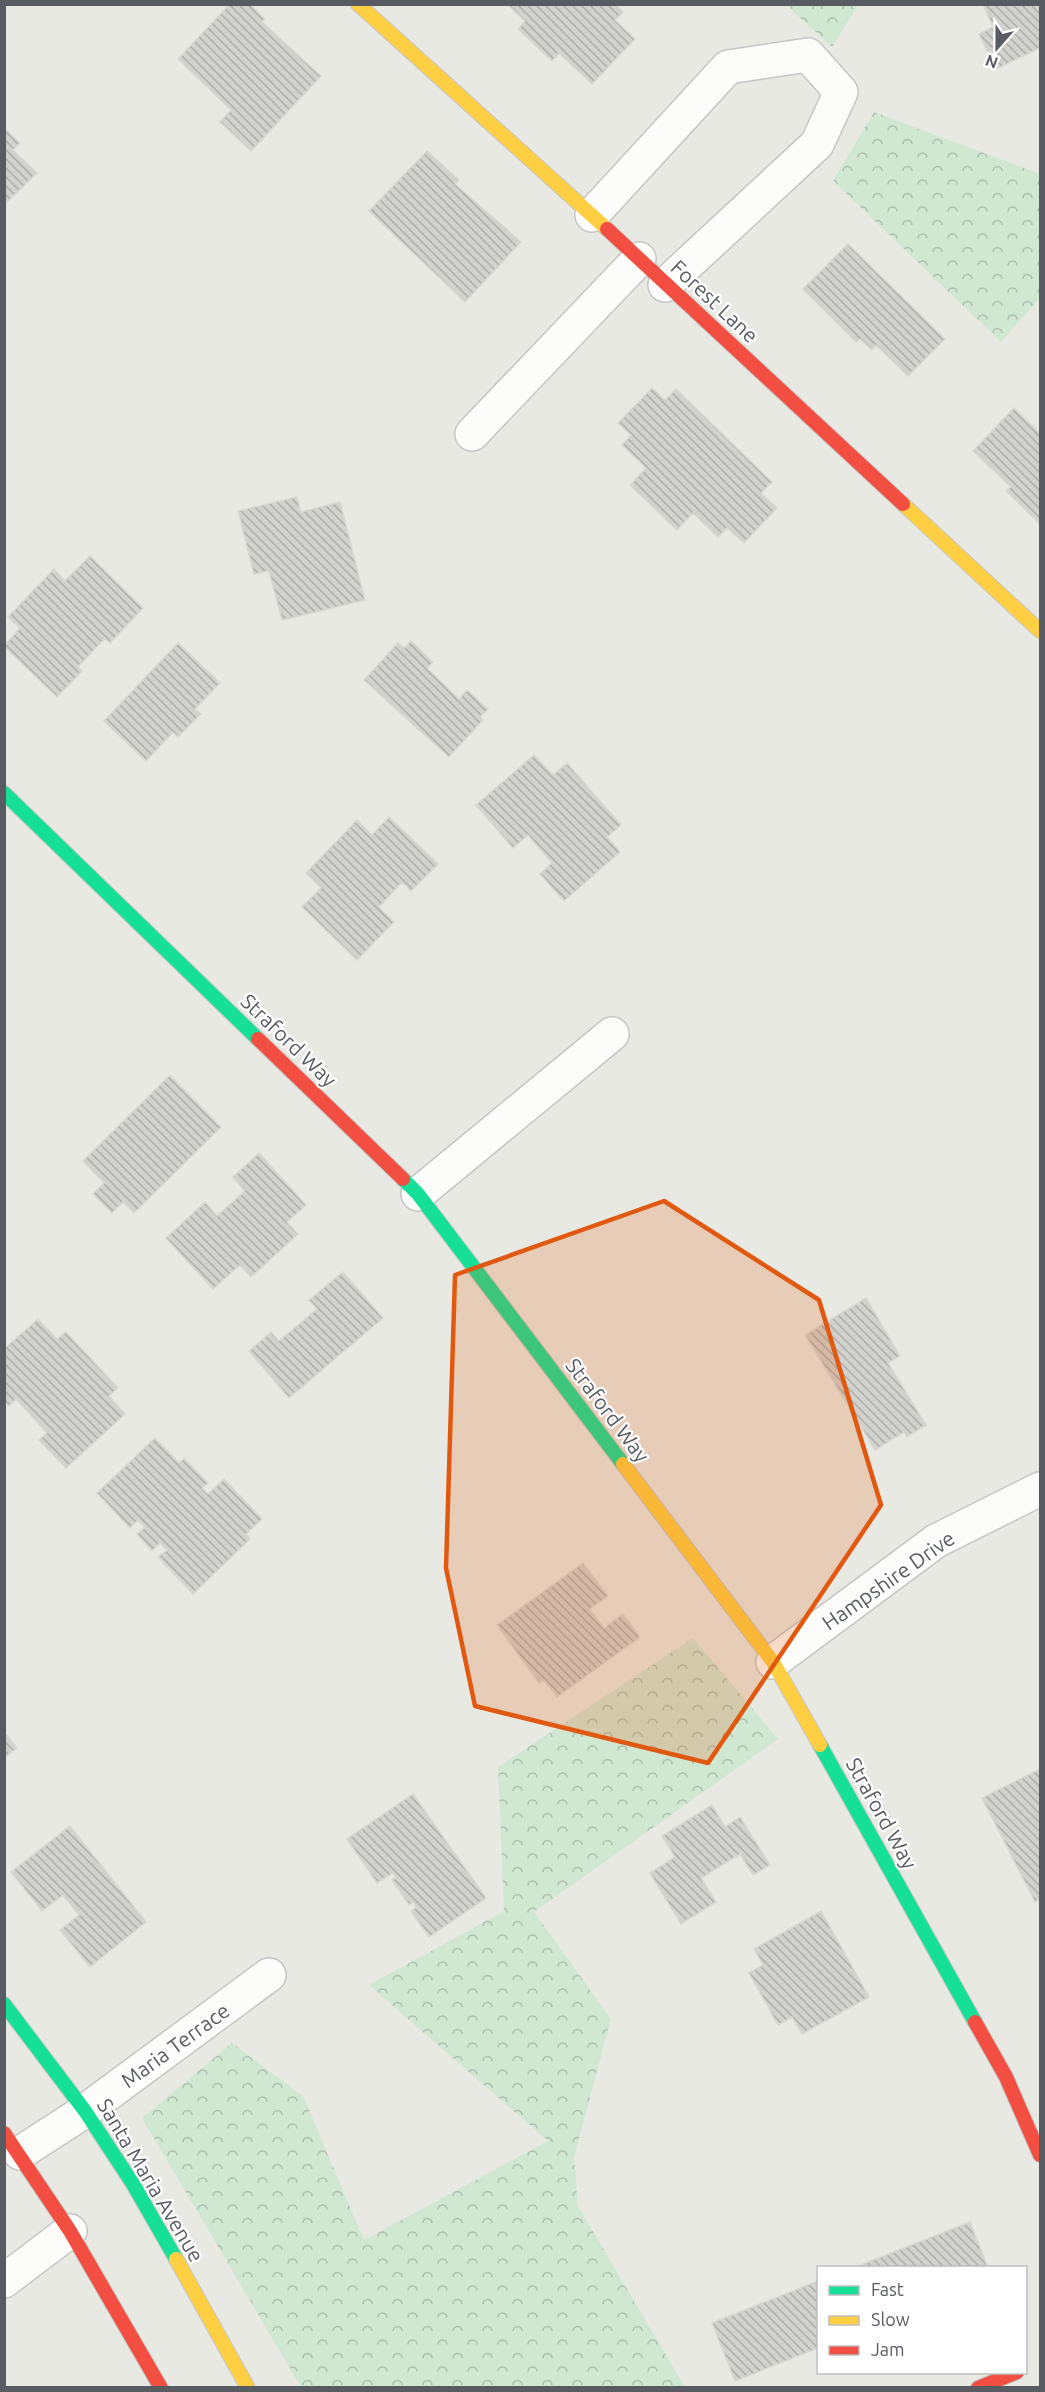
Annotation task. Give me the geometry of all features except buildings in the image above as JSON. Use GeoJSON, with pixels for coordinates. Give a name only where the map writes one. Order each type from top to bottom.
{"type":"FeatureCollection","features":[{"type":"Feature","properties":{"kind":"street","name":"Forest Lane"},"geometry":{"type":"LineString","coordinates":[[358,4],[592,215],[1041,631]]}},
{"type":"Feature","properties":{"kind":"street"},"geometry":{"type":"LineString","coordinates":[[592,215],[728,67],[808,55],[841,92],[817,144],[665,285]]}},
{"type":"Feature","properties":{"kind":"street"},"geometry":{"type":"LineString","coordinates":[[472,434],[639,259]]}},
{"type":"Feature","properties":{"kind":"street","name":"Straford Way"},"geometry":{"type":"LineString","coordinates":[[4,793],[418,1194],[773,1662],[1006,2078],[1041,2156]]}},
{"type":"Feature","properties":{"kind":"street"},"geometry":{"type":"LineString","coordinates":[[418,1194],[612,1034]]}},
{"type":"Feature","properties":{"kind":"street","name":"Hampshire Drive"},"geometry":{"type":"LineString","coordinates":[[773,1662],[936,1541],[1041,1489]]}},
{"type":"Feature","properties":{"kind":"street","name":"Maria Terrace"},"geometry":{"type":"LineString","coordinates":[[12,2143],[85,2111],[269,1975]]}},
{"type":"Feature","properties":{"kind":"street","name":"Santa Maria Avenue"},"geometry":{"type":"LineString","coordinates":[[4,2004],[85,2111],[133,2184],[248,2388]]}},
{"type":"Feature","properties":{"kind":"street"},"geometry":{"type":"LineString","coordinates":[[12,2143],[70,2231],[161,2388]]}},
{"type":"Feature","properties":{"kind":"street"},"geometry":{"type":"LineString","coordinates":[[4,2281],[70,2231]]}},
{"type":"Feature","properties":{"kind":"street"},"geometry":{"type":"LineString","coordinates":[[978,2388],[1014,2374]]}},
{"type":"Feature","properties":{"kind":"highlighted area"},"geometry":{"type":"Polygon","coordinates":[[[664,1201],[819,1300],[881,1505],[708,1763],[475,1706],[446,1568],[455,1275],[664,1201]]]}},
{"type":"Feature","properties":{"kind":"green space"},"geometry":{"type":"Polygon","coordinates":[[[786,5],[858,5],[832,47],[786,5]]]}},
{"type":"Feature","properties":{"kind":"green space"},"geometry":{"type":"Polygon","coordinates":[[[874,112],[1040,174],[1040,298],[1001,342],[833,181],[874,112]]]}},
{"type":"Feature","properties":{"kind":"green space"},"geometry":{"type":"Polygon","coordinates":[[[693,1638],[778,1739],[534,1912],[611,2019],[574,2157],[578,2206],[685,2387],[301,2387],[142,2118],[232,2043],[303,2096],[364,2240],[548,2141],[369,1985],[504,1911],[498,1767],[693,1638]]]}},
{"type":"Feature","properties":{"kind":"traffic: fast"},"geometry":{"type":"LineString","coordinates":[[4,793],[258,1039]]}},
{"type":"Feature","properties":{"kind":"traffic: fast"},"geometry":{"type":"LineString","coordinates":[[403,1179],[418,1194],[623,1464]]}},
{"type":"Feature","properties":{"kind":"traffic: fast"},"geometry":{"type":"LineString","coordinates":[[820,1745],[975,2022]]}},
{"type":"Feature","properties":{"kind":"traffic: fast"},"geometry":{"type":"LineString","coordinates":[[4,2004],[85,2111],[133,2184],[176,2259]]}},
{"type":"Feature","properties":{"kind":"traffic: slow"},"geometry":{"type":"LineString","coordinates":[[358,4],[607,229]]}},
{"type":"Feature","properties":{"kind":"traffic: slow"},"geometry":{"type":"LineString","coordinates":[[903,504],[1040,631]]}},
{"type":"Feature","properties":{"kind":"traffic: slow"},"geometry":{"type":"LineString","coordinates":[[623,1464],[773,1662],[820,1745]]}},
{"type":"Feature","properties":{"kind":"traffic: slow"},"geometry":{"type":"LineString","coordinates":[[176,2259],[248,2388]]}},
{"type":"Feature","properties":{"kind":"traffic: jam"},"geometry":{"type":"LineString","coordinates":[[607,229],[903,504]]}},
{"type":"Feature","properties":{"kind":"traffic: jam"},"geometry":{"type":"LineString","coordinates":[[258,1039],[403,1179]]}},
{"type":"Feature","properties":{"kind":"traffic: jam"},"geometry":{"type":"LineString","coordinates":[[975,2022],[1006,2077],[1040,2155]]}},
{"type":"Feature","properties":{"kind":"traffic: jam"},"geometry":{"type":"LineString","coordinates":[[4,2133],[70,2231],[161,2388]]}},
{"type":"Feature","properties":{"kind":"traffic: jam"},"geometry":{"type":"LineString","coordinates":[[978,2388],[1012,2374]]}}]}
